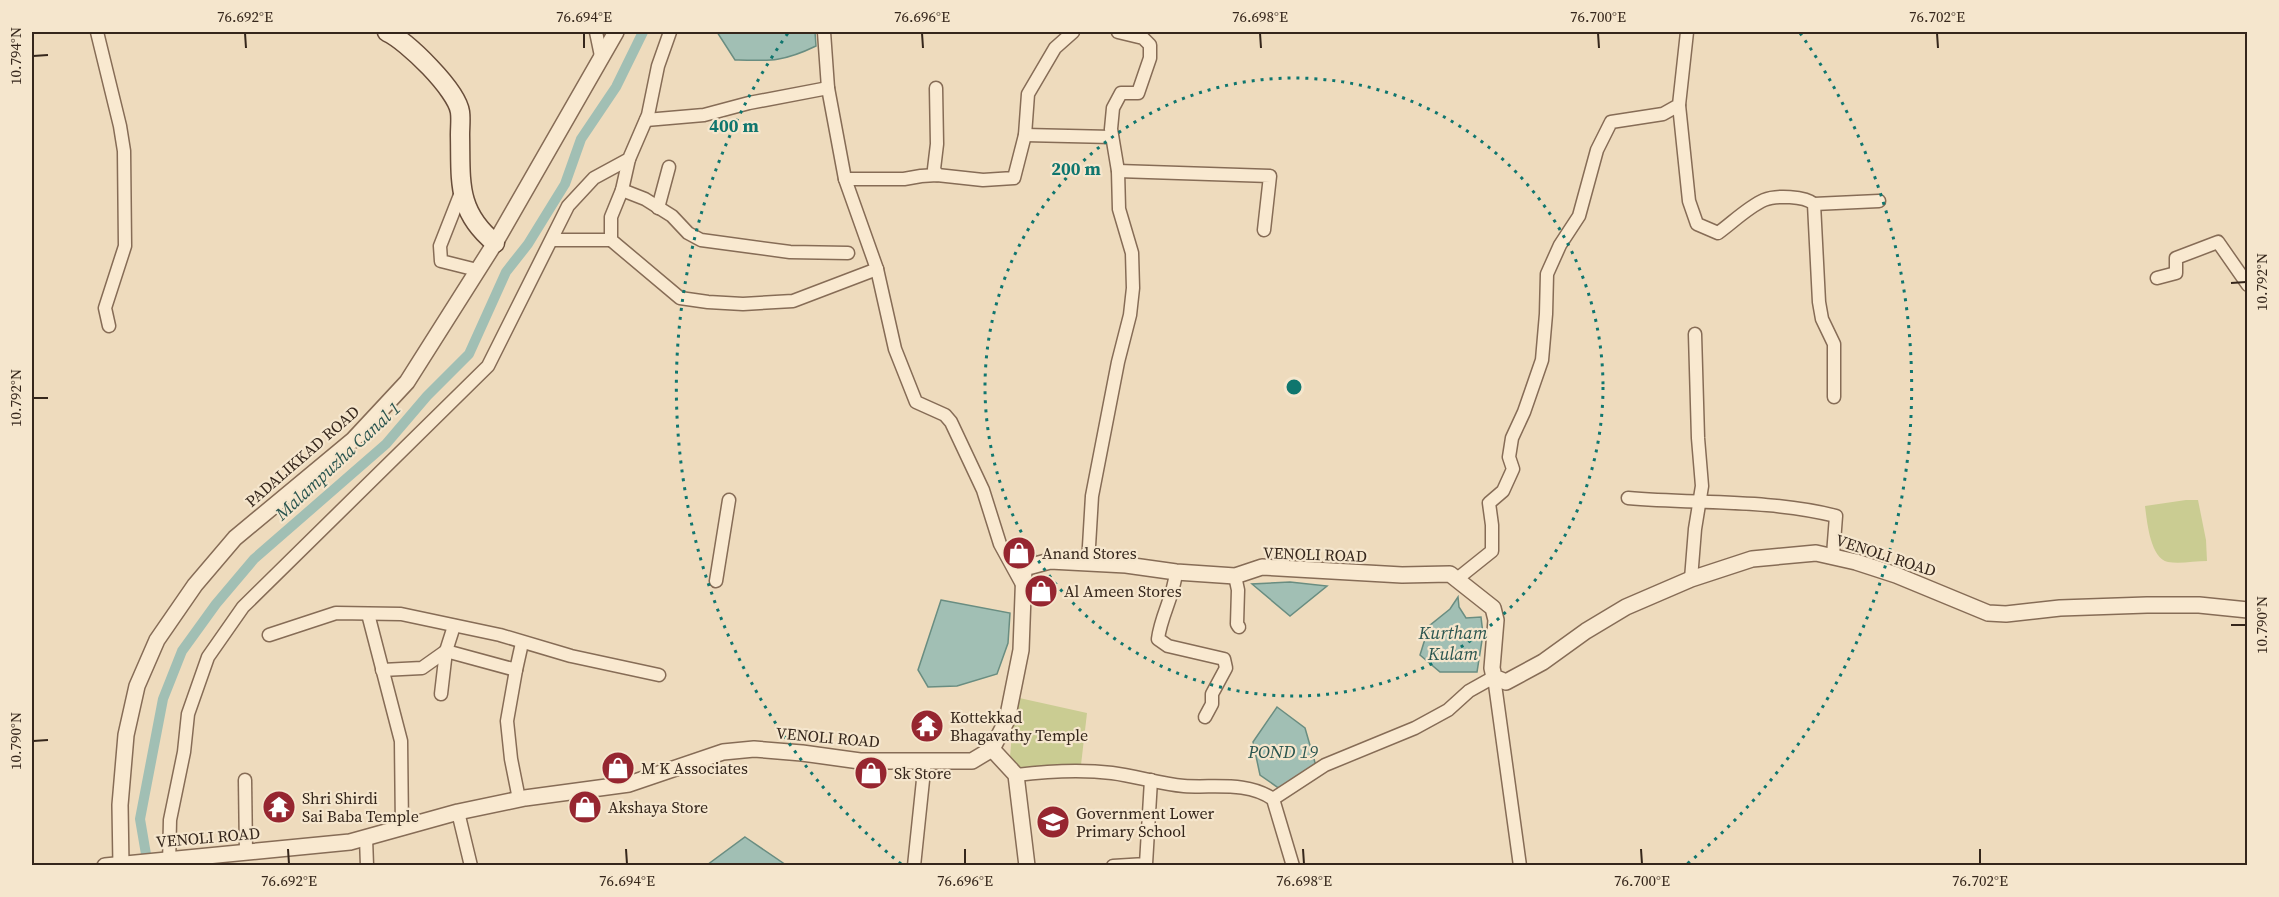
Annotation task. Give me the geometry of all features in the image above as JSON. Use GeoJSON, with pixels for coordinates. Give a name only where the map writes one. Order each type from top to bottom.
{"type":"FeatureCollection","features":[{"type":"Feature","properties":{"kind":"main road"},"geometry":{"type":"LineString","coordinates":[[387,32],[405,43],[451,92],[460,110],[464,201],[474,223],[495,243]]}},
{"type":"Feature","properties":{"kind":"street"},"geometry":{"type":"LineString","coordinates":[[98,32],[124,150],[125,246],[105,308],[109,326]]}},
{"type":"Feature","properties":{"kind":"street"},"geometry":{"type":"LineString","coordinates":[[596,32],[601,56]]}},
{"type":"Feature","properties":{"kind":"street","name":"PADALIKKAD ROAD"},"geometry":{"type":"LineString","coordinates":[[123,864],[120,805],[126,735],[137,686],[157,640],[195,585],[236,538],[353,440],[407,382],[495,243],[616,32]]}},
{"type":"Feature","properties":{"kind":"street"},"geometry":{"type":"LineString","coordinates":[[611,240],[611,217],[622,190],[629,159],[646,120],[658,66],[670,32]]}},
{"type":"Feature","properties":{"kind":"street"},"geometry":{"type":"LineString","coordinates":[[824,32],[828,88],[845,179],[877,269],[895,350],[912,397],[916,402],[945,415],[951,422],[983,490],[1000,544],[1024,587]]}},
{"type":"Feature","properties":{"kind":"street"},"geometry":{"type":"LineString","coordinates":[[845,179],[904,179],[921,176],[983,180],[1014,178],[1025,135],[1028,94],[1055,48],[1073,32]]}},
{"type":"Feature","properties":{"kind":"street"},"geometry":{"type":"LineString","coordinates":[[1088,563],[1092,496],[1118,362],[1130,315],[1133,288],[1132,253],[1119,209],[1118,171],[1112,136],[1113,108],[1121,93],[1138,93],[1151,50],[1148,41],[1143,38],[1118,32]]}},
{"type":"Feature","properties":{"kind":"street"},"geometry":{"type":"LineString","coordinates":[[1687,32],[1679,105],[1689,201],[1697,224],[1718,233],[1765,199],[1795,197],[1809,200],[1814,204],[1880,201]]}},
{"type":"Feature","properties":{"kind":"street"},"geometry":{"type":"LineString","coordinates":[[646,120],[704,115],[749,103],[828,88]]}},
{"type":"Feature","properties":{"kind":"street"},"geometry":{"type":"LineString","coordinates":[[936,88],[937,144],[934,169],[937,176]]}},
{"type":"Feature","properties":{"kind":"street"},"geometry":{"type":"LineString","coordinates":[[1457,579],[1492,551],[1489,503],[1503,491],[1513,469],[1509,457],[1512,438],[1524,412],[1542,360],[1547,273],[1560,245],[1579,216],[1597,150],[1611,122],[1663,114],[1679,105]]}},
{"type":"Feature","properties":{"kind":"street"},"geometry":{"type":"LineString","coordinates":[[1025,135],[1112,136]]}},
{"type":"Feature","properties":{"kind":"street"},"geometry":{"type":"LineString","coordinates":[[168,861],[170,820],[184,752],[188,714],[208,657],[243,607],[488,366],[568,206],[594,178],[629,159]]}},
{"type":"Feature","properties":{"kind":"street"},"geometry":{"type":"LineString","coordinates":[[658,208],[669,167]]}},
{"type":"Feature","properties":{"kind":"street"},"geometry":{"type":"LineString","coordinates":[[1118,171],[1270,176],[1264,230]]}},
{"type":"Feature","properties":{"kind":"street"},"geometry":{"type":"LineString","coordinates":[[462,189],[440,246],[441,261],[477,270]]}},
{"type":"Feature","properties":{"kind":"street"},"geometry":{"type":"LineString","coordinates":[[622,190],[645,199],[672,216],[688,233],[701,240],[790,252],[848,253]]}},
{"type":"Feature","properties":{"kind":"street"},"geometry":{"type":"LineString","coordinates":[[1814,204],[1819,302],[1822,319],[1834,344],[1834,397]]}},
{"type":"Feature","properties":{"kind":"street"},"geometry":{"type":"LineString","coordinates":[[552,240],[611,240],[680,298],[708,302],[743,304],[793,301],[877,269]]}},
{"type":"Feature","properties":{"kind":"street"},"geometry":{"type":"LineString","coordinates":[[2157,278],[2176,273],[2176,258],[2218,242],[2247,285]]}},
{"type":"Feature","properties":{"kind":"street"},"geometry":{"type":"LineString","coordinates":[[1691,579],[1702,486],[1695,334]]}},
{"type":"Feature","properties":{"kind":"street"},"geometry":{"type":"LineString","coordinates":[[1628,498],[1813,510],[1836,516],[1833,555]]}},
{"type":"Feature","properties":{"kind":"street"},"geometry":{"type":"LineString","coordinates":[[716,581],[729,501]]}},
{"type":"Feature","properties":{"kind":"street","name":"VENOLI ROAD"},"geometry":{"type":"LineString","coordinates":[[105,866],[366,838],[458,812],[519,799],[629,784],[723,752],[754,749],[860,761],[972,761],[992,749],[1007,720],[1021,650],[1024,568],[1050,561],[1126,565],[1176,572],[1235,576],[1262,567],[1402,575],[1450,574],[1493,608],[1497,620],[1492,668],[1494,678],[1506,682],[1544,662],[1586,631],[1626,607],[1691,579],[1752,559],[1816,553],[1833,555],[1928,587],[1988,613],[2006,614],[2060,608],[2147,605],[2199,605],[2247,610]]}},
{"type":"Feature","properties":{"kind":"street"},"geometry":{"type":"LineString","coordinates":[[1176,572],[1174,587],[1159,629],[1158,639],[1168,646],[1224,659],[1226,668],[1212,694],[1212,704],[1205,717]]}},
{"type":"Feature","properties":{"kind":"street"},"geometry":{"type":"LineString","coordinates":[[1235,576],[1238,590],[1236,624],[1239,627]]}},
{"type":"Feature","properties":{"kind":"street"},"geometry":{"type":"LineString","coordinates":[[269,634],[336,613],[401,614],[500,635],[522,643],[659,675]]}},
{"type":"Feature","properties":{"kind":"street"},"geometry":{"type":"LineString","coordinates":[[368,614],[401,741],[402,828]]}},
{"type":"Feature","properties":{"kind":"street"},"geometry":{"type":"LineString","coordinates":[[441,694],[446,651],[454,626]]}},
{"type":"Feature","properties":{"kind":"street"},"geometry":{"type":"LineString","coordinates":[[519,799],[511,759],[507,721],[522,643]]}},
{"type":"Feature","properties":{"kind":"street"},"geometry":{"type":"LineString","coordinates":[[382,670],[422,668],[446,651]]}},
{"type":"Feature","properties":{"kind":"street"},"geometry":{"type":"LineString","coordinates":[[446,651],[516,670]]}},
{"type":"Feature","properties":{"kind":"street"},"geometry":{"type":"LineString","coordinates":[[1273,799],[1325,765],[1415,728],[1448,710],[1469,691],[1494,678],[1520,866]]}},
{"type":"Feature","properties":{"kind":"street"},"geometry":{"type":"LineString","coordinates":[[992,749],[1016,775],[1027,866]]}},
{"type":"Feature","properties":{"kind":"street"},"geometry":{"type":"LineString","coordinates":[[914,866],[925,761]]}},
{"type":"Feature","properties":{"kind":"street"},"geometry":{"type":"LineString","coordinates":[[1016,775],[1077,770],[1113,773],[1184,786],[1242,787],[1261,792],[1273,799],[1293,866]]}},
{"type":"Feature","properties":{"kind":"street"},"geometry":{"type":"LineString","coordinates":[[245,780],[246,852]]}},
{"type":"Feature","properties":{"kind":"street"},"geometry":{"type":"LineString","coordinates":[[1113,866],[1146,864],[1151,780]]}},
{"type":"Feature","properties":{"kind":"street"},"geometry":{"type":"LineString","coordinates":[[458,812],[471,866]]}},
{"type":"Feature","properties":{"kind":"street"},"geometry":{"type":"LineString","coordinates":[[366,838],[367,866]]}},
{"type":"Feature","properties":{"kind":"green space"},"geometry":{"type":"Polygon","coordinates":[[[2198,500],[2206,540],[2207,561],[2168,562],[2157,554],[2153,546],[2145,506],[2198,500]]]}},
{"type":"Feature","properties":{"kind":"green space"},"geometry":{"type":"Polygon","coordinates":[[[1015,697],[1087,713],[1081,765],[1016,770],[1010,757],[1015,697]]]}},
{"type":"Feature","properties":{"kind":"water"},"geometry":{"type":"Polygon","coordinates":[[[717,32],[815,32],[816,46],[776,59],[735,60],[717,32]]]}},
{"type":"Feature","properties":{"kind":"water"},"geometry":{"type":"Polygon","coordinates":[[[1290,582],[1327,586],[1290,616],[1252,584],[1290,582]]]}},
{"type":"Feature","properties":{"kind":"water","name":"Kurtham Kulam"},"geometry":{"type":"Polygon","coordinates":[[[1458,597],[1459,607],[1466,618],[1481,617],[1483,634],[1477,672],[1440,672],[1420,655],[1429,626],[1450,609],[1458,597]]]}},
{"type":"Feature","properties":{"kind":"water"},"geometry":{"type":"Polygon","coordinates":[[[941,600],[1010,613],[1008,643],[997,674],[957,686],[928,687],[918,670],[941,600]]]}},
{"type":"Feature","properties":{"kind":"water","name":"POND 19"},"geometry":{"type":"Polygon","coordinates":[[[1277,707],[1305,728],[1316,766],[1280,789],[1260,775],[1253,742],[1277,707]]]}},
{"type":"Feature","properties":{"kind":"water"},"geometry":{"type":"Polygon","coordinates":[[[745,837],[786,865],[707,865],[745,837]]]}},
{"type":"Feature","properties":{"kind":"waterway","name":"Malampuzha Canal 1"},"geometry":{"type":"LineString","coordinates":[[148,866],[140,819],[163,699],[182,651],[216,604],[254,559],[386,444],[427,396],[469,354],[506,272],[528,244],[565,184],[581,139],[616,87],[643,32]]}},
{"type":"Feature","properties":{"kind":"place","name":"Anand Stores"},"geometry":{"type":"Point","coordinates":[1019,553]}},
{"type":"Feature","properties":{"kind":"place","name":"Al Ameen Stores"},"geometry":{"type":"Point","coordinates":[1041,591]}},
{"type":"Feature","properties":{"kind":"place","name":"Kottekkad Bhagavathy Temple"},"geometry":{"type":"Point","coordinates":[927,726]}},
{"type":"Feature","properties":{"kind":"place","name":"M K Associates"},"geometry":{"type":"Point","coordinates":[618,768]}},
{"type":"Feature","properties":{"kind":"place","name":"Sk Store"},"geometry":{"type":"Point","coordinates":[871,773]}},
{"type":"Feature","properties":{"kind":"place","name":"Shri Shirdi Sai Baba Temple"},"geometry":{"type":"Point","coordinates":[279,807]}},
{"type":"Feature","properties":{"kind":"place","name":"Akshaya Store"},"geometry":{"type":"Point","coordinates":[585,807]}},
{"type":"Feature","properties":{"kind":"place","name":"Government Lower Primary School"},"geometry":{"type":"Point","coordinates":[1053,822]}}]}
